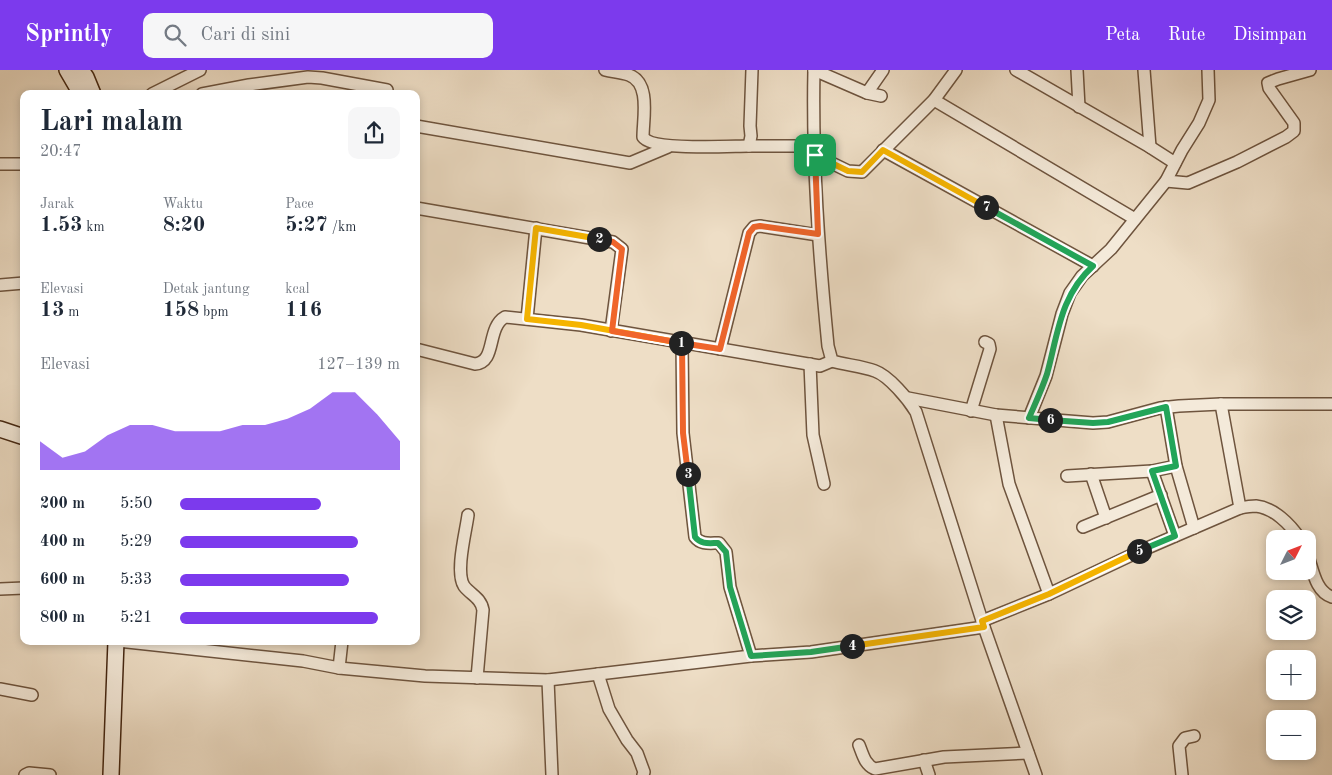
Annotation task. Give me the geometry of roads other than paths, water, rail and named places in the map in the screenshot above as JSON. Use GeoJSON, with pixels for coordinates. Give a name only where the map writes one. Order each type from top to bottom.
{"type":"FeatureCollection","features":[{"type":"Feature","properties":{"kind":"main road"},"geometry":{"type":"LineString","coordinates":[[66,70],[78,90]]}},
{"type":"Feature","properties":{"kind":"main road"},"geometry":{"type":"LineString","coordinates":[[81,70],[91,90]]}},
{"type":"Feature","properties":{"kind":"main road"},"geometry":{"type":"LineString","coordinates":[[0,430],[20,435]]}},
{"type":"Feature","properties":{"kind":"main road"},"geometry":{"type":"LineString","coordinates":[[101,775],[106,645]]}},
{"type":"Feature","properties":{"kind":"main road"},"geometry":{"type":"LineString","coordinates":[[111,775],[117,645]]}},
{"type":"Feature","properties":{"kind":"street"},"geometry":{"type":"LineString","coordinates":[[167,90],[200,70]]}},
{"type":"Feature","properties":{"kind":"street"},"geometry":{"type":"LineString","coordinates":[[605,70],[630,75],[639,82],[643,90],[644,139],[646,141],[668,146],[749,146],[815,150],[848,171],[862,172],[934,100],[956,70]]}},
{"type":"Feature","properties":{"kind":"street"},"geometry":{"type":"LineString","coordinates":[[749,146],[751,136],[752,70]]}},
{"type":"Feature","properties":{"kind":"street"},"geometry":{"type":"LineString","coordinates":[[832,361],[828,346],[818,234],[813,119],[814,70],[867,93],[881,96]]}},
{"type":"Feature","properties":{"kind":"street"},"geometry":{"type":"LineString","coordinates":[[867,93],[883,70]]}},
{"type":"Feature","properties":{"kind":"street"},"geometry":{"type":"LineString","coordinates":[[1016,70],[1175,163]]}},
{"type":"Feature","properties":{"kind":"street"},"geometry":{"type":"LineString","coordinates":[[1077,70],[1079,107]]}},
{"type":"Feature","properties":{"kind":"street"},"geometry":{"type":"LineString","coordinates":[[1144,70],[1150,147]]}},
{"type":"Feature","properties":{"kind":"street"},"geometry":{"type":"LineString","coordinates":[[1029,418],[1046,376],[1062,314],[1070,293],[1082,276],[1111,249],[1166,181],[1182,150],[1199,124],[1209,100],[1208,70]]}},
{"type":"Feature","properties":{"kind":"street"},"geometry":{"type":"LineString","coordinates":[[1166,181],[1188,183],[1237,162],[1294,131],[1294,123],[1268,84],[1278,79],[1310,70]]}},
{"type":"Feature","properties":{"kind":"street"},"geometry":{"type":"LineString","coordinates":[[223,90],[308,78],[322,78],[387,90]]}},
{"type":"Feature","properties":{"kind":"street"},"geometry":{"type":"LineString","coordinates":[[934,100],[1135,219]]}},
{"type":"Feature","properties":{"kind":"street"},"geometry":{"type":"LineString","coordinates":[[420,127],[630,163],[668,146]]}},
{"type":"Feature","properties":{"kind":"street"},"geometry":{"type":"LineString","coordinates":[[883,150],[1093,266]]}},
{"type":"Feature","properties":{"kind":"street"},"geometry":{"type":"LineString","coordinates":[[0,164],[20,164]]}},
{"type":"Feature","properties":{"kind":"street"},"geometry":{"type":"LineString","coordinates":[[420,209],[613,242],[622,249],[612,331]]}},
{"type":"Feature","properties":{"kind":"street"},"geometry":{"type":"LineString","coordinates":[[720,349],[749,233],[754,227],[760,226],[818,234]]}},
{"type":"Feature","properties":{"kind":"street"},"geometry":{"type":"LineString","coordinates":[[527,319],[536,228]]}},
{"type":"Feature","properties":{"kind":"street"},"geometry":{"type":"LineString","coordinates":[[0,285],[20,283]]}},
{"type":"Feature","properties":{"kind":"street"},"geometry":{"type":"LineString","coordinates":[[420,350],[475,364],[481,363],[487,359],[497,323],[504,317],[581,325],[820,366],[832,361],[873,370],[880,374],[908,398],[916,412],[983,624],[1036,775]]}},
{"type":"Feature","properties":{"kind":"street"},"geometry":{"type":"LineString","coordinates":[[971,410],[990,349],[989,344],[985,342]]}},
{"type":"Feature","properties":{"kind":"street"},"geometry":{"type":"LineString","coordinates":[[682,343],[683,433],[695,537],[703,543],[718,543],[726,552],[730,587],[751,656]]}},
{"type":"Feature","properties":{"kind":"street"},"geometry":{"type":"LineString","coordinates":[[810,364],[813,435],[824,484]]}},
{"type":"Feature","properties":{"kind":"street"},"geometry":{"type":"LineString","coordinates":[[908,398],[996,415],[1078,422],[1108,422],[1166,407],[1221,404],[1332,404]]}},
{"type":"Feature","properties":{"kind":"street"},"geometry":{"type":"LineString","coordinates":[[1221,404],[1240,508]]}},
{"type":"Feature","properties":{"kind":"street"},"geometry":{"type":"LineString","coordinates":[[1166,407],[1176,466],[1194,528]]}},
{"type":"Feature","properties":{"kind":"street"},"geometry":{"type":"LineString","coordinates":[[996,415],[1009,484],[1049,594]]}},
{"type":"Feature","properties":{"kind":"street"},"geometry":{"type":"LineString","coordinates":[[1067,476],[1152,471],[1176,466]]}},
{"type":"Feature","properties":{"kind":"street"},"geometry":{"type":"LineString","coordinates":[[1152,471],[1175,536]]}},
{"type":"Feature","properties":{"kind":"street"},"geometry":{"type":"LineString","coordinates":[[1090,474],[1106,518]]}},
{"type":"Feature","properties":{"kind":"street"},"geometry":{"type":"LineString","coordinates":[[1083,527],[1160,494]]}},
{"type":"Feature","properties":{"kind":"street"},"geometry":{"type":"LineString","coordinates":[[154,645],[303,661],[339,668],[425,676],[548,680],[751,656],[811,652],[983,624],[1240,508],[1255,506],[1265,508],[1280,517],[1294,530]]}},
{"type":"Feature","properties":{"kind":"street"},"geometry":{"type":"LineString","coordinates":[[468,515],[461,569],[463,584],[478,598],[483,610],[477,678]]}},
{"type":"Feature","properties":{"kind":"street"},"geometry":{"type":"LineString","coordinates":[[1316,577],[1324,594],[1332,597]]}},
{"type":"Feature","properties":{"kind":"street"},"geometry":{"type":"LineString","coordinates":[[0,589],[20,588]]}},
{"type":"Feature","properties":{"kind":"street"},"geometry":{"type":"LineString","coordinates":[[339,668],[342,645]]}},
{"type":"Feature","properties":{"kind":"street"},"geometry":{"type":"LineString","coordinates":[[598,674],[609,709],[637,753],[644,772],[643,775]]}},
{"type":"Feature","properties":{"kind":"street"},"geometry":{"type":"LineString","coordinates":[[548,680],[552,775]]}},
{"type":"Feature","properties":{"kind":"street"},"geometry":{"type":"LineString","coordinates":[[0,689],[32,695]]}},
{"type":"Feature","properties":{"kind":"street"},"geometry":{"type":"LineString","coordinates":[[1182,775],[1179,746],[1185,738],[1194,736]]}},
{"type":"Feature","properties":{"kind":"street"},"geometry":{"type":"LineString","coordinates":[[859,745],[866,763],[876,772],[944,757],[1028,753]]}},
{"type":"Feature","properties":{"kind":"street"},"geometry":{"type":"LineString","coordinates":[[924,760],[929,775]]}},
{"type":"Feature","properties":{"kind":"street"},"geometry":{"type":"LineString","coordinates":[[25,775],[29,773],[50,775]]}}]}
